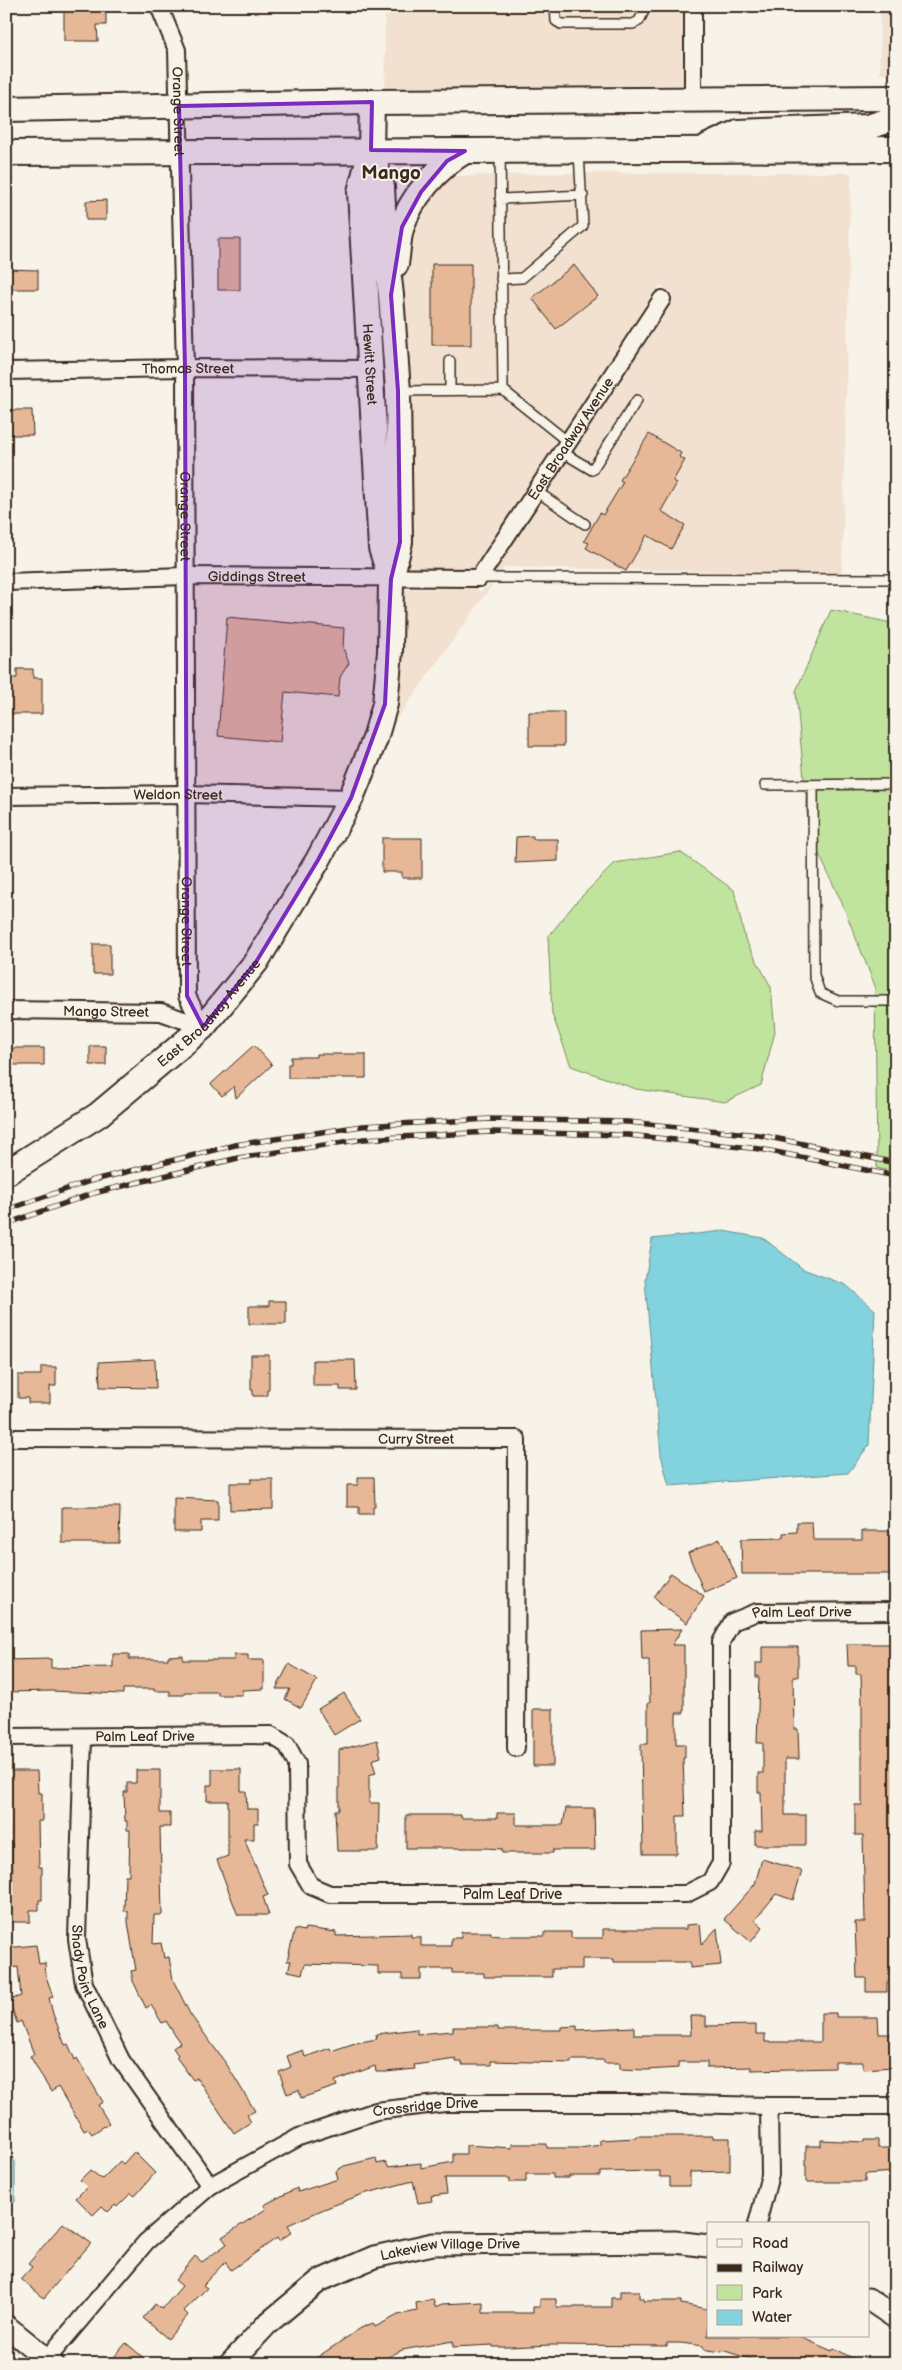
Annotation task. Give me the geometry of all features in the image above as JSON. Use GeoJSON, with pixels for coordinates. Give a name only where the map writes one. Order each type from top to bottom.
{"type":"FeatureCollection","features":[{"type":"Feature","properties":{"kind":"main road"},"geometry":{"type":"LineString","coordinates":[[6,109],[372,102],[896,98]]}},
{"type":"Feature","properties":{"kind":"main road","name":"Hewitt Street"},"geometry":{"type":"LineString","coordinates":[[372,102],[370,150],[360,192],[381,548],[391,579]]}},
{"type":"Feature","properties":{"kind":"main road"},"geometry":{"type":"LineString","coordinates":[[702,149],[738,132],[868,126],[896,118]]}},
{"type":"Feature","properties":{"kind":"main road"},"geometry":{"type":"LineString","coordinates":[[6,153],[896,149]]}},
{"type":"Feature","properties":{"kind":"main road","name":"Hewitt Street"},"geometry":{"type":"LineString","coordinates":[[351,798],[375,739],[385,704],[390,652],[391,579],[400,542],[398,391],[391,295],[384,245],[382,188],[370,150]]}},
{"type":"Feature","properties":{"kind":"main road"},"geometry":{"type":"LineString","coordinates":[[391,295],[402,227],[420,192],[447,161],[465,151]]}},
{"type":"Feature","properties":{"kind":"main road","name":"East Broadway Avenue"},"geometry":{"type":"LineString","coordinates":[[6,1173],[98,1115],[203,1027],[256,962],[318,860],[351,798]]}},
{"type":"Feature","properties":{"kind":"street","name":"Orange Street"},"geometry":{"type":"LineString","coordinates":[[159,6],[177,50],[185,368],[187,996],[203,1027]]}},
{"type":"Feature","properties":{"kind":"street"},"geometry":{"type":"LineString","coordinates":[[693,6],[693,99]]}},
{"type":"Feature","properties":{"kind":"street","name":"East Broadway Avenue"},"geometry":{"type":"LineString","coordinates":[[479,578],[662,299]]}},
{"type":"Feature","properties":{"kind":"street","name":"Thomas Street"},"geometry":{"type":"LineString","coordinates":[[6,371],[185,368],[370,369]]}},
{"type":"Feature","properties":{"kind":"street","name":"Giddings Street"},"geometry":{"type":"LineString","coordinates":[[6,582],[185,576],[391,579],[479,578]]}},
{"type":"Feature","properties":{"kind":"street","name":"Weldon Street"},"geometry":{"type":"LineString","coordinates":[[6,796],[185,794],[351,798]]}},
{"type":"Feature","properties":{"kind":"street","name":"Mango Street"},"geometry":{"type":"LineString","coordinates":[[6,1010],[161,1012],[203,1027]]}},
{"type":"Feature","properties":{"kind":"street","name":"Curry Street"},"geometry":{"type":"LineString","coordinates":[[6,1438],[517,1439],[516,1748]]}},
{"type":"Feature","properties":{"kind":"street","name":"Palm Leaf Drive"},"geometry":{"type":"LineString","coordinates":[[6,1737],[271,1735],[287,1745],[297,1764],[298,1864],[311,1886],[330,1894],[686,1894],[710,1882],[721,1863],[721,1642],[732,1622],[757,1612],[896,1611]]}},
{"type":"Feature","properties":{"kind":"street","name":"Shady Point Lane"},"geometry":{"type":"LineString","coordinates":[[83,1737],[77,1939],[84,1984],[121,2060],[210,2186]]}},
{"type":"Feature","properties":{"kind":"street","name":"Crossridge Drive"},"geometry":{"type":"LineString","coordinates":[[50,2362],[146,2242],[210,2186],[299,2137],[376,2111],[444,2103],[638,2102],[769,2106],[896,2106]]}},
{"type":"Feature","properties":{"kind":"street"},"geometry":{"type":"LineString","coordinates":[[758,2222],[770,2175],[769,2106]]}},
{"type":"Feature","properties":{"kind":"street","name":"Lakeview Village Drive"},"geometry":{"type":"LineString","coordinates":[[230,2364],[267,2324],[319,2281],[374,2257],[433,2244],[675,2242],[707,2246]]}},
{"type":"Feature","properties":{"kind":"street"},"geometry":{"type":"LineString","coordinates":[[870,2300],[896,2318]]}},
{"type":"Feature","properties":{"kind":"street"},"geometry":{"type":"LineString","coordinates":[[6,2326],[50,2362]]}},
{"type":"Feature","properties":{"kind":"lane"},"geometry":{"type":"LineString","coordinates":[[555,6],[556,21],[561,24],[633,24],[639,21],[643,13],[643,6]]}},
{"type":"Feature","properties":{"kind":"lane"},"geometry":{"type":"LineString","coordinates":[[501,279],[522,278],[583,226],[579,150]]}},
{"type":"Feature","properties":{"kind":"lane"},"geometry":{"type":"LineString","coordinates":[[500,151],[503,390]]}},
{"type":"Feature","properties":{"kind":"lane"},"geometry":{"type":"LineString","coordinates":[[500,199],[582,195]]}},
{"type":"Feature","properties":{"kind":"lane"},"geometry":{"type":"LineString","coordinates":[[450,361],[450,390]]}},
{"type":"Feature","properties":{"kind":"lane"},"geometry":{"type":"LineString","coordinates":[[398,391],[503,390],[592,470],[637,400]]}},
{"type":"Feature","properties":{"kind":"lane"},"geometry":{"type":"LineString","coordinates":[[536,491],[585,524]]}},
{"type":"Feature","properties":{"kind":"lane"},"geometry":{"type":"LineString","coordinates":[[479,578],[896,579]]}},
{"type":"Feature","properties":{"kind":"lane"},"geometry":{"type":"LineString","coordinates":[[765,785],[896,784]]}},
{"type":"Feature","properties":{"kind":"lane"},"geometry":{"type":"LineString","coordinates":[[813,785],[814,975],[820,993],[838,1001],[896,1001]]}},
{"type":"Feature","properties":{"kind":"highlighted area"},"geometry":{"type":"Polygon","coordinates":[[[372,102],[371,150],[465,151],[447,161],[421,192],[402,227],[391,295],[398,391],[400,542],[391,579],[385,704],[351,798],[318,860],[256,962],[203,1027],[187,996],[185,368],[179,106],[372,102]]]}},
{"type":"Feature","properties":{"kind":"shaded area"},"geometry":{"type":"Polygon","coordinates":[[[385,6],[684,6],[684,85],[385,88],[385,6]]]}},
{"type":"Feature","properties":{"kind":"shaded area"},"geometry":{"type":"Polygon","coordinates":[[[880,6],[896,6],[896,74],[880,74],[880,6]]]}},
{"type":"Feature","properties":{"kind":"shaded area"},"geometry":{"type":"Polygon","coordinates":[[[570,173],[851,173],[842,574],[505,567],[386,734],[400,589],[476,588],[481,592],[484,588],[488,588],[488,581],[674,297],[660,285],[475,568],[403,569],[400,295],[410,231],[428,198],[447,176],[570,173]]]}},
{"type":"Feature","properties":{"kind":"shaded area"},"geometry":{"type":"Polygon","coordinates":[[[194,586],[382,589],[376,702],[346,788],[198,784],[194,586]]]}},
{"type":"Feature","properties":{"kind":"green space"},"geometry":{"type":"Polygon","coordinates":[[[831,610],[896,624],[896,1173],[877,1168],[875,986],[842,903],[809,833],[796,691],[831,610]]]}},
{"type":"Feature","properties":{"kind":"green space"},"geometry":{"type":"Polygon","coordinates":[[[680,852],[734,890],[745,939],[771,987],[775,1032],[761,1085],[725,1102],[636,1089],[571,1066],[552,1014],[548,937],[576,902],[615,863],[680,852]]]}},
{"type":"Feature","properties":{"kind":"water"},"geometry":{"type":"Polygon","coordinates":[[[723,1231],[763,1238],[803,1269],[846,1285],[875,1310],[869,1445],[848,1473],[669,1486],[661,1455],[645,1281],[652,1239],[723,1231]]]}},
{"type":"Feature","properties":{"kind":"water"},"geometry":{"type":"Polygon","coordinates":[[[6,2134],[15,2164],[15,2202],[6,2202],[6,2134]]]}},
{"type":"Feature","properties":{"kind":"building"},"geometry":{"type":"Polygon","coordinates":[[[64,6],[106,6],[106,25],[97,25],[98,41],[64,41],[64,6]]]}},
{"type":"Feature","properties":{"kind":"building"},"geometry":{"type":"Polygon","coordinates":[[[106,200],[106,220],[86,220],[86,201],[106,200]]]}},
{"type":"Feature","properties":{"kind":"building"},"geometry":{"type":"Polygon","coordinates":[[[218,239],[240,239],[240,290],[218,290],[218,239]]]}},
{"type":"Feature","properties":{"kind":"building"},"geometry":{"type":"Polygon","coordinates":[[[432,264],[471,264],[471,345],[432,345],[432,264]]]}},
{"type":"Feature","properties":{"kind":"building"},"geometry":{"type":"Polygon","coordinates":[[[574,265],[598,296],[556,329],[532,298],[574,265]]]}},
{"type":"Feature","properties":{"kind":"building"},"geometry":{"type":"Polygon","coordinates":[[[6,269],[38,270],[38,289],[6,289],[6,269]]]}},
{"type":"Feature","properties":{"kind":"building"},"geometry":{"type":"Polygon","coordinates":[[[10,410],[32,410],[33,435],[10,435],[10,410]]]}},
{"type":"Feature","properties":{"kind":"building"},"geometry":{"type":"Polygon","coordinates":[[[649,434],[681,453],[679,457],[685,460],[673,481],[677,483],[661,511],[685,525],[671,549],[647,535],[626,571],[586,548],[589,543],[584,541],[600,513],[603,515],[623,482],[620,480],[649,434]]]}},
{"type":"Feature","properties":{"kind":"building"},"geometry":{"type":"Polygon","coordinates":[[[227,617],[344,628],[343,648],[349,663],[340,677],[338,697],[285,692],[280,742],[218,736],[227,617]]]}},
{"type":"Feature","properties":{"kind":"building"},"geometry":{"type":"Polygon","coordinates":[[[17,669],[33,669],[33,678],[42,678],[42,714],[7,714],[7,678],[17,678],[17,669]]]}},
{"type":"Feature","properties":{"kind":"building"},"geometry":{"type":"Polygon","coordinates":[[[529,712],[564,712],[564,746],[529,746],[529,712]]]}},
{"type":"Feature","properties":{"kind":"building"},"geometry":{"type":"Polygon","coordinates":[[[533,836],[533,839],[558,839],[558,861],[515,863],[516,837],[533,836]]]}},
{"type":"Feature","properties":{"kind":"building"},"geometry":{"type":"Polygon","coordinates":[[[382,838],[422,838],[422,878],[402,878],[402,872],[382,872],[382,838]]]}},
{"type":"Feature","properties":{"kind":"building"},"geometry":{"type":"Polygon","coordinates":[[[93,944],[110,944],[110,974],[93,974],[93,944]]]}},
{"type":"Feature","properties":{"kind":"building"},"geometry":{"type":"Polygon","coordinates":[[[254,1045],[272,1065],[236,1098],[234,1086],[222,1096],[211,1084],[254,1045]]]}},
{"type":"Feature","properties":{"kind":"building"},"geometry":{"type":"Polygon","coordinates":[[[90,1046],[106,1046],[106,1065],[90,1065],[90,1046]]]}},
{"type":"Feature","properties":{"kind":"building"},"geometry":{"type":"Polygon","coordinates":[[[6,1048],[44,1048],[44,1065],[6,1065],[6,1048]]]}},
{"type":"Feature","properties":{"kind":"building"},"geometry":{"type":"Polygon","coordinates":[[[316,1054],[366,1054],[366,1078],[288,1078],[288,1064],[291,1064],[291,1057],[316,1057],[316,1054]]]}},
{"type":"Feature","properties":{"kind":"building"},"geometry":{"type":"Polygon","coordinates":[[[269,1301],[286,1301],[286,1324],[249,1324],[249,1306],[269,1306],[269,1301]]]}},
{"type":"Feature","properties":{"kind":"building"},"geometry":{"type":"Polygon","coordinates":[[[251,1355],[269,1355],[269,1390],[267,1390],[267,1396],[253,1396],[253,1390],[251,1390],[251,1355]]]}},
{"type":"Feature","properties":{"kind":"building"},"geometry":{"type":"Polygon","coordinates":[[[155,1359],[156,1388],[100,1387],[99,1362],[155,1359]]]}},
{"type":"Feature","properties":{"kind":"building"},"geometry":{"type":"Polygon","coordinates":[[[313,1360],[355,1360],[356,1390],[340,1390],[340,1386],[313,1386],[313,1360]]]}},
{"type":"Feature","properties":{"kind":"building"},"geometry":{"type":"Polygon","coordinates":[[[41,1367],[56,1367],[56,1386],[50,1386],[50,1403],[28,1403],[28,1398],[18,1398],[18,1375],[41,1375],[41,1367]]]}},
{"type":"Feature","properties":{"kind":"building"},"geometry":{"type":"Polygon","coordinates":[[[358,1477],[374,1477],[375,1507],[373,1507],[373,1514],[359,1514],[359,1507],[347,1507],[347,1485],[358,1485],[358,1477]]]}},
{"type":"Feature","properties":{"kind":"building"},"geometry":{"type":"Polygon","coordinates":[[[251,1479],[273,1479],[273,1509],[230,1510],[230,1483],[251,1483],[251,1479]]]}},
{"type":"Feature","properties":{"kind":"building"},"geometry":{"type":"Polygon","coordinates":[[[174,1498],[218,1500],[218,1521],[201,1521],[201,1532],[174,1532],[174,1498]]]}},
{"type":"Feature","properties":{"kind":"building"},"geometry":{"type":"Polygon","coordinates":[[[62,1507],[120,1507],[119,1543],[62,1543],[62,1507]]]}},
{"type":"Feature","properties":{"kind":"building"},"geometry":{"type":"Polygon","coordinates":[[[797,1522],[812,1522],[813,1540],[862,1540],[862,1531],[893,1531],[894,1574],[742,1574],[741,1539],[783,1538],[783,1533],[797,1532],[797,1522]]]}},
{"type":"Feature","properties":{"kind":"building"},"geometry":{"type":"Polygon","coordinates":[[[720,1539],[737,1578],[704,1592],[688,1553],[720,1539]]]}},
{"type":"Feature","properties":{"kind":"building"},"geometry":{"type":"Polygon","coordinates":[[[671,1573],[704,1596],[687,1623],[659,1603],[654,1597],[671,1573]]]}},
{"type":"Feature","properties":{"kind":"building"},"geometry":{"type":"Polygon","coordinates":[[[682,1629],[672,1645],[684,1645],[684,1713],[676,1713],[676,1744],[685,1744],[685,1758],[683,1758],[685,1816],[677,1816],[677,1854],[643,1854],[641,1744],[648,1744],[648,1703],[650,1703],[649,1660],[642,1660],[641,1630],[682,1629]]]}},
{"type":"Feature","properties":{"kind":"building"},"geometry":{"type":"Polygon","coordinates":[[[847,1644],[892,1644],[892,1660],[896,1660],[896,1977],[892,1977],[892,1982],[887,1982],[887,1992],[866,1992],[866,1978],[857,1978],[855,1922],[865,1922],[863,1835],[855,1835],[855,1805],[862,1805],[862,1707],[861,1674],[856,1674],[856,1666],[848,1666],[847,1644]]]}},
{"type":"Feature","properties":{"kind":"building"},"geometry":{"type":"Polygon","coordinates":[[[762,1647],[798,1647],[798,1677],[793,1677],[794,1729],[798,1729],[799,1759],[785,1759],[785,1815],[806,1815],[806,1845],[755,1845],[755,1831],[762,1831],[761,1792],[758,1792],[758,1773],[763,1773],[763,1743],[757,1743],[759,1677],[756,1677],[756,1663],[762,1663],[762,1647]]]}},
{"type":"Feature","properties":{"kind":"building"},"geometry":{"type":"Polygon","coordinates":[[[113,1654],[129,1654],[129,1659],[168,1659],[168,1656],[183,1655],[183,1660],[234,1660],[234,1655],[248,1655],[248,1660],[264,1660],[264,1689],[242,1690],[242,1695],[218,1695],[218,1692],[184,1692],[184,1695],[170,1695],[170,1691],[154,1691],[154,1689],[123,1689],[123,1694],[51,1691],[6,1692],[6,1660],[51,1659],[51,1668],[113,1667],[113,1654]]]}},
{"type":"Feature","properties":{"kind":"building"},"geometry":{"type":"Polygon","coordinates":[[[289,1664],[317,1680],[301,1708],[285,1699],[290,1689],[276,1689],[289,1664]]]}},
{"type":"Feature","properties":{"kind":"building"},"geometry":{"type":"Polygon","coordinates":[[[344,1693],[360,1719],[334,1735],[318,1709],[344,1693]]]}},
{"type":"Feature","properties":{"kind":"building"},"geometry":{"type":"Polygon","coordinates":[[[533,1709],[553,1709],[553,1766],[533,1766],[533,1709]]]}},
{"type":"Feature","properties":{"kind":"building"},"geometry":{"type":"Polygon","coordinates":[[[377,1740],[381,1757],[372,1760],[376,1773],[369,1775],[369,1803],[379,1803],[378,1851],[337,1851],[335,1810],[339,1810],[339,1750],[377,1740]]]}},
{"type":"Feature","properties":{"kind":"building"},"geometry":{"type":"Polygon","coordinates":[[[212,1769],[241,1769],[241,1791],[246,1791],[247,1809],[258,1809],[258,1823],[254,1823],[254,1839],[244,1839],[268,1895],[263,1897],[269,1915],[238,1915],[237,1913],[217,1860],[228,1856],[228,1801],[207,1801],[207,1785],[212,1785],[212,1769]]]}},
{"type":"Feature","properties":{"kind":"building"},"geometry":{"type":"Polygon","coordinates":[[[136,1770],[160,1770],[160,1813],[170,1813],[170,1827],[160,1827],[162,1915],[154,1915],[153,1944],[161,1943],[164,1958],[169,1957],[173,1980],[190,2014],[227,2065],[255,2111],[247,2115],[251,2122],[234,2133],[197,2078],[193,2080],[176,2057],[178,2055],[173,2048],[180,2043],[166,2021],[162,2023],[151,2005],[146,2008],[133,1981],[131,1971],[136,1970],[128,1911],[124,1911],[125,1875],[129,1875],[130,1830],[127,1830],[127,1821],[125,1821],[124,1792],[127,1792],[127,1783],[136,1783],[136,1770]]]}},
{"type":"Feature","properties":{"kind":"building"},"geometry":{"type":"Polygon","coordinates":[[[7,1771],[37,1771],[38,1793],[42,1793],[42,1821],[38,1821],[39,1867],[42,1867],[42,1900],[39,1900],[39,1910],[30,1910],[30,1922],[6,1922],[6,1891],[13,1891],[12,1843],[9,1843],[9,1827],[6,1827],[7,1771]]]}},
{"type":"Feature","properties":{"kind":"building"},"geometry":{"type":"Polygon","coordinates":[[[566,1808],[594,1808],[595,1850],[553,1850],[553,1853],[502,1853],[502,1849],[486,1848],[406,1848],[406,1815],[461,1815],[461,1818],[497,1818],[497,1813],[516,1813],[516,1825],[563,1825],[566,1808]]]}},
{"type":"Feature","properties":{"kind":"building"},"geometry":{"type":"Polygon","coordinates":[[[762,1859],[802,1871],[793,1900],[776,1894],[755,1920],[763,1927],[751,1942],[724,1919],[755,1884],[762,1859]]]}},
{"type":"Feature","properties":{"kind":"building"},"geometry":{"type":"Polygon","coordinates":[[[700,1924],[702,1944],[717,1928],[721,1965],[690,1968],[690,1962],[614,1962],[614,1959],[582,1959],[582,1969],[552,1969],[552,1977],[484,1977],[484,1973],[452,1973],[452,1969],[421,1969],[421,1979],[402,1979],[402,1974],[378,1974],[378,1966],[305,1964],[302,1974],[288,1971],[291,1961],[287,1961],[295,1929],[304,1931],[305,1928],[336,1932],[336,1936],[411,1934],[411,1937],[421,1937],[421,1946],[451,1946],[451,1938],[461,1938],[461,1932],[491,1932],[491,1935],[501,1936],[545,1936],[545,1932],[571,1932],[571,1938],[603,1938],[603,1929],[686,1929],[686,1925],[700,1924]]]}},
{"type":"Feature","properties":{"kind":"building"},"geometry":{"type":"Polygon","coordinates":[[[36,1945],[39,1964],[45,1963],[46,1976],[53,1997],[49,1998],[65,2045],[68,2044],[75,2060],[77,2058],[103,2102],[98,2105],[109,2123],[92,2134],[88,2129],[84,2131],[58,2087],[51,2092],[30,2056],[34,2054],[21,2021],[17,2023],[9,2000],[21,1996],[18,1967],[9,1968],[7,1948],[36,1945]]]}},
{"type":"Feature","properties":{"kind":"building"},"geometry":{"type":"Polygon","coordinates":[[[821,2013],[836,2013],[836,2017],[878,2017],[879,2034],[894,2034],[894,2067],[863,2069],[863,2062],[835,2062],[835,2068],[751,2070],[751,2067],[707,2068],[707,2062],[678,2062],[678,2068],[647,2070],[620,2069],[620,2063],[604,2063],[604,2060],[571,2060],[571,2063],[491,2061],[491,2065],[462,2065],[462,2062],[456,2062],[456,2059],[414,2065],[415,2069],[386,2072],[376,2072],[375,2066],[335,2081],[337,2086],[301,2098],[299,2090],[287,2094],[279,2072],[291,2067],[287,2056],[303,2050],[305,2057],[330,2048],[331,2051],[355,2043],[377,2039],[376,2034],[417,2029],[417,2034],[453,2031],[453,2027],[498,2027],[498,2030],[561,2030],[561,2027],[577,2026],[577,2030],[634,2027],[634,2035],[691,2035],[690,2016],[706,2016],[706,2026],[756,2025],[756,2034],[765,2034],[765,2042],[821,2042],[821,2013]]]}},
{"type":"Feature","properties":{"kind":"building"},"geometry":{"type":"Polygon","coordinates":[[[636,2136],[713,2136],[713,2138],[730,2138],[730,2171],[690,2172],[690,2186],[670,2186],[670,2177],[660,2177],[660,2171],[600,2172],[600,2176],[569,2176],[569,2178],[553,2178],[553,2174],[526,2174],[526,2182],[510,2182],[510,2178],[445,2178],[447,2194],[431,2196],[432,2201],[418,2203],[413,2181],[363,2194],[288,2225],[292,2232],[279,2241],[277,2238],[231,2270],[225,2262],[203,2285],[207,2288],[184,2311],[188,2315],[168,2339],[143,2318],[155,2304],[162,2309],[182,2286],[175,2280],[195,2256],[202,2262],[227,2244],[222,2237],[266,2209],[264,2205],[297,2188],[298,2192],[338,2179],[336,2171],[344,2166],[376,2158],[377,2164],[386,2162],[388,2167],[421,2163],[421,2168],[453,2162],[453,2154],[466,2154],[466,2145],[512,2148],[512,2144],[547,2144],[547,2148],[580,2148],[600,2145],[600,2140],[636,2138],[636,2136]]]}},
{"type":"Feature","properties":{"kind":"building"},"geometry":{"type":"Polygon","coordinates":[[[821,2140],[864,2142],[864,2140],[878,2140],[878,2148],[896,2148],[896,2172],[865,2174],[865,2182],[806,2182],[806,2146],[821,2146],[821,2140]]]}},
{"type":"Feature","properties":{"kind":"building"},"geometry":{"type":"Polygon","coordinates":[[[134,2152],[155,2173],[135,2196],[131,2193],[117,2207],[115,2205],[108,2212],[102,2206],[93,2215],[76,2198],[87,2187],[80,2180],[90,2170],[102,2179],[120,2161],[123,2164],[134,2152]]]}},
{"type":"Feature","properties":{"kind":"building"},"geometry":{"type":"Polygon","coordinates":[[[63,2223],[91,2243],[44,2298],[21,2279],[32,2267],[28,2264],[63,2223]]]}},
{"type":"Feature","properties":{"kind":"building"},"geometry":{"type":"Polygon","coordinates":[[[620,2291],[639,2291],[639,2298],[643,2298],[643,2301],[681,2301],[681,2304],[707,2309],[707,2338],[803,2338],[832,2351],[834,2348],[863,2364],[766,2364],[722,2350],[722,2352],[707,2350],[703,2346],[681,2343],[667,2343],[667,2346],[551,2345],[493,2347],[493,2345],[453,2347],[453,2341],[402,2350],[374,2364],[307,2364],[361,2328],[373,2323],[375,2327],[398,2315],[417,2311],[416,2303],[433,2299],[435,2307],[442,2304],[483,2302],[483,2313],[533,2313],[533,2307],[540,2307],[540,2299],[556,2299],[556,2307],[611,2307],[611,2298],[620,2298],[620,2291]]]}},
{"type":"Feature","properties":{"kind":"building"},"geometry":{"type":"Polygon","coordinates":[[[126,2343],[151,2364],[121,2364],[114,2357],[126,2343]]]}},
{"type":"Feature","properties":{"kind":"railway"},"geometry":{"type":"LineString","coordinates":[[6,1210],[90,1181],[235,1145],[362,1126],[490,1119],[628,1122],[759,1135],[896,1163]]}},
{"type":"Feature","properties":{"kind":"railway"},"geometry":{"type":"LineString","coordinates":[[6,1224],[94,1193],[238,1158],[364,1139],[490,1132],[628,1135],[760,1149],[896,1176]]}},
{"type":"Feature","properties":{"kind":"district","name":"Mango"},"geometry":{"type":"Point","coordinates":[391,172]}}]}
